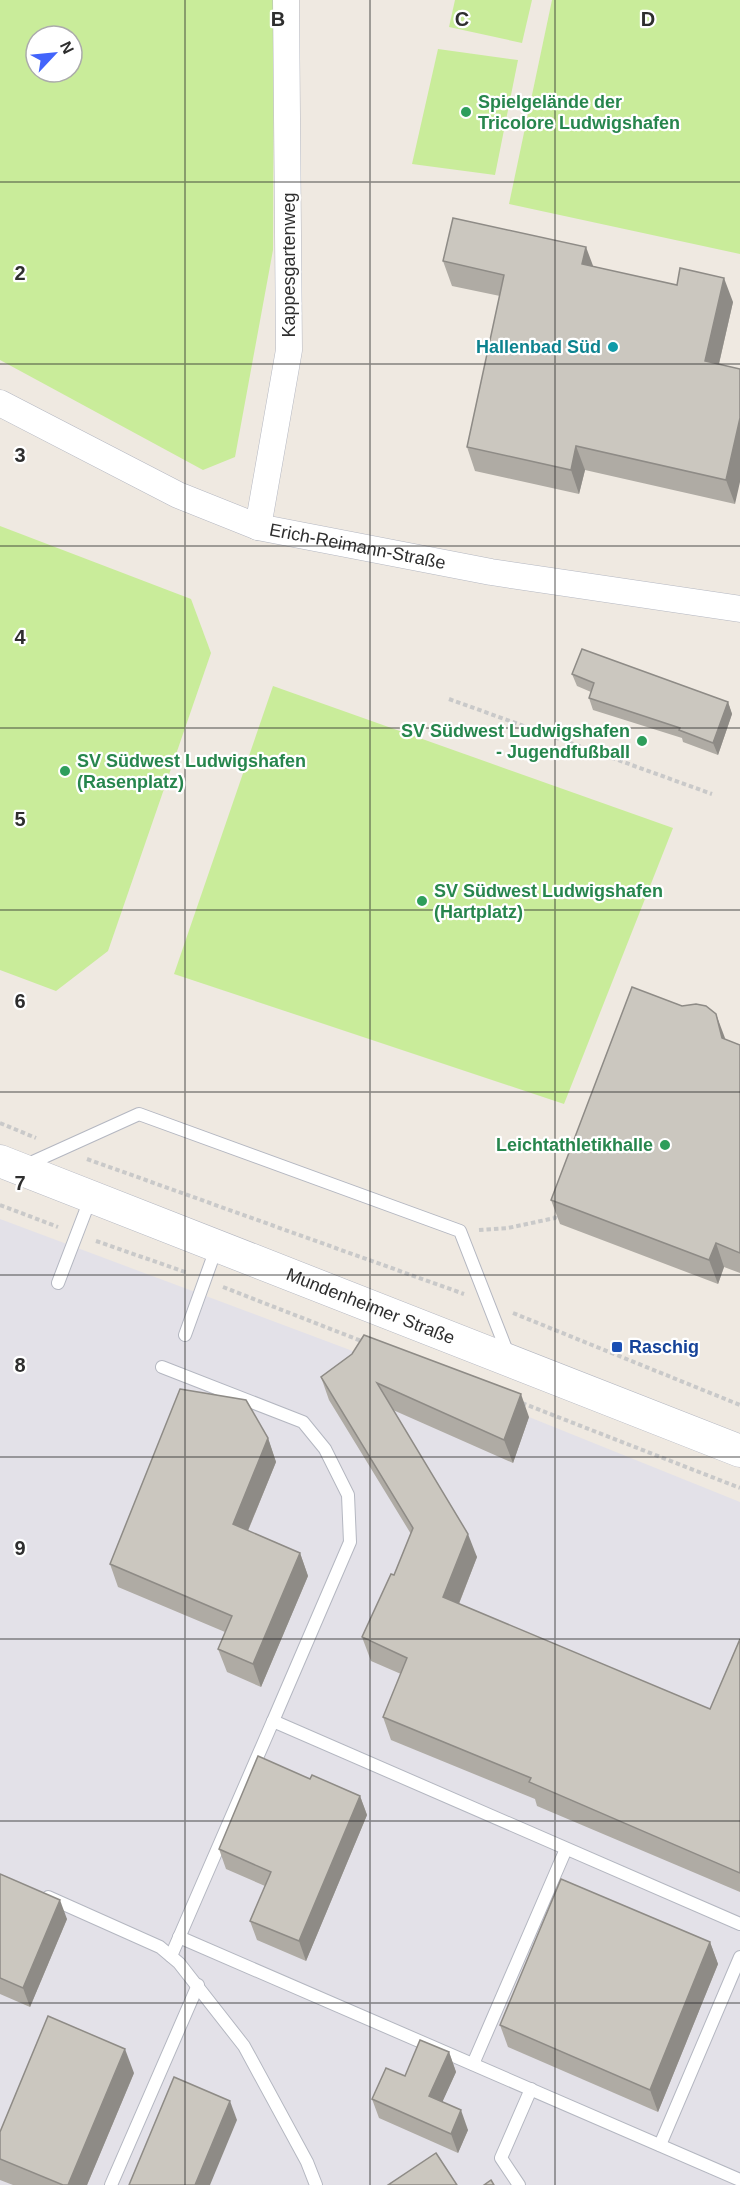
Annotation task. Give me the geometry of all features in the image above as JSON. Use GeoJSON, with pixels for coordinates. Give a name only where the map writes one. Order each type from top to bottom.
{"type":"FeatureCollection","features":[{"type":"Feature","properties":{"kind":"street","name":"Kappesgartenweg"},"geometry":{"type":"LineString","coordinates":[[258,527],[290,350],[286,0]]}},
{"type":"Feature","properties":{"kind":"street","name":"Erich-Reimann-Straße"},"geometry":{"type":"LineString","coordinates":[[0,403],[178,495],[258,527],[490,572],[740,609]]}},
{"type":"Feature","properties":{"kind":"street","name":"Mundenheimer Straße"},"geometry":{"type":"LineString","coordinates":[[10,1165],[740,1451]]}},
{"type":"Feature","properties":{"kind":"lane"},"geometry":{"type":"LineString","coordinates":[[10,1165],[62,1148],[139,1114],[460,1231],[511,1361]]}},
{"type":"Feature","properties":{"kind":"lane"},"geometry":{"type":"LineString","coordinates":[[58,1283],[91,1196]]}},
{"type":"Feature","properties":{"kind":"lane"},"geometry":{"type":"LineString","coordinates":[[184,1335],[217,1246]]}},
{"type":"Feature","properties":{"kind":"lane"},"geometry":{"type":"LineString","coordinates":[[162,1367],[303,1422],[325,1449],[348,1494],[350,1542],[171,1956]]}},
{"type":"Feature","properties":{"kind":"lane"},"geometry":{"type":"LineString","coordinates":[[273,1721],[740,1924]]}},
{"type":"Feature","properties":{"kind":"lane"},"geometry":{"type":"LineString","coordinates":[[473,2064],[566,1848]]}},
{"type":"Feature","properties":{"kind":"lane"},"geometry":{"type":"LineString","coordinates":[[41,1894],[160,1947],[171,1956],[198,1985],[244,2046],[296,2141],[316,2185]]}},
{"type":"Feature","properties":{"kind":"lane"},"geometry":{"type":"LineString","coordinates":[[179,1937],[740,2180]]}},
{"type":"Feature","properties":{"kind":"lane"},"geometry":{"type":"LineString","coordinates":[[660,2145],[740,1957]]}},
{"type":"Feature","properties":{"kind":"lane"},"geometry":{"type":"LineString","coordinates":[[111,2185],[198,1985]]}},
{"type":"Feature","properties":{"kind":"lane"},"geometry":{"type":"LineString","coordinates":[[519,2185],[501,2158],[531,2090]]}},
{"type":"Feature","properties":{"kind":"path"},"geometry":{"type":"LineString","coordinates":[[449,699],[712,794]]}},
{"type":"Feature","properties":{"kind":"path"},"geometry":{"type":"LineString","coordinates":[[0,1123],[102,1166],[487,1302],[740,1405]]}},
{"type":"Feature","properties":{"kind":"path"},"geometry":{"type":"LineString","coordinates":[[460,1231],[508,1228],[555,1218],[561,1200]]}},
{"type":"Feature","properties":{"kind":"path"},"geometry":{"type":"LineString","coordinates":[[0,1205],[205,1279],[375,1346]]}},
{"type":"Feature","properties":{"kind":"path"},"geometry":{"type":"LineString","coordinates":[[519,1402],[740,1488]]}},
{"type":"Feature","properties":{"kind":"shaded area"},"geometry":{"type":"Polygon","coordinates":[[[0,1219],[529,1417],[740,1502],[740,2185],[0,2185],[0,1219]]]}},
{"type":"Feature","properties":{"kind":"green space"},"geometry":{"type":"Polygon","coordinates":[[[0,0],[274,0],[273,250],[235,457],[203,470],[0,360],[0,0]]]}},
{"type":"Feature","properties":{"kind":"green space"},"geometry":{"type":"Polygon","coordinates":[[[455,0],[532,0],[522,43],[449,27],[455,0]]]}},
{"type":"Feature","properties":{"kind":"green space"},"geometry":{"type":"Polygon","coordinates":[[[552,0],[740,0],[740,254],[509,204],[552,0]]]}},
{"type":"Feature","properties":{"kind":"green space","name":"Spielgelände der Tricolore Ludwigshafen"},"geometry":{"type":"Polygon","coordinates":[[[438,49],[518,60],[495,175],[412,164],[438,49]]]}},
{"type":"Feature","properties":{"kind":"green space","name":"SV Südwest Ludwigshafen (Rasenplatz)"},"geometry":{"type":"Polygon","coordinates":[[[0,526],[191,599],[211,653],[108,951],[56,991],[0,970],[0,526]]]}},
{"type":"Feature","properties":{"kind":"green space","name":"SV Südwest Ludwigshafen (Hartplatz)"},"geometry":{"type":"Polygon","coordinates":[[[273,686],[673,828],[564,1104],[174,974],[273,686]]]}},
{"type":"Feature","properties":{"kind":"building","name":"Hallenbad Süd"},"geometry":{"type":"Polygon","coordinates":[[[453,218],[586,247],[582,264],[677,285],[680,268],[724,278],[705,361],[740,369],[740,418],[726,480],[576,446],[571,470],[467,447],[504,275],[443,261],[453,218]]]}},
{"type":"Feature","properties":{"kind":"building"},"geometry":{"type":"Polygon","coordinates":[[[582,649],[728,702],[713,743],[679,730],[680,728],[589,698],[594,683],[572,674],[582,649]]]}},
{"type":"Feature","properties":{"kind":"building","name":"Leichtathletikhalle"},"geometry":{"type":"Polygon","coordinates":[[[632,987],[682,1006],[696,1004],[706,1006],[716,1014],[722,1038],[740,1045],[740,1253],[716,1243],[709,1260],[551,1200],[632,987]]]}},
{"type":"Feature","properties":{"kind":"building"},"geometry":{"type":"Polygon","coordinates":[[[364,1335],[521,1394],[504,1440],[377,1383],[468,1534],[443,1597],[710,1709],[740,1639],[740,1873],[529,1782],[531,1778],[383,1717],[407,1658],[362,1637],[391,1574],[394,1575],[413,1528],[321,1377],[352,1354],[364,1335]]]}},
{"type":"Feature","properties":{"kind":"building"},"geometry":{"type":"Polygon","coordinates":[[[180,1389],[246,1400],[268,1438],[233,1524],[300,1553],[253,1664],[218,1649],[232,1616],[110,1564],[180,1389]]]}},
{"type":"Feature","properties":{"kind":"building"},"geometry":{"type":"Polygon","coordinates":[[[258,1756],[310,1779],[312,1775],[360,1796],[299,1941],[250,1921],[271,1872],[219,1849],[258,1756]]]}},
{"type":"Feature","properties":{"kind":"building"},"geometry":{"type":"Polygon","coordinates":[[[0,1874],[60,1900],[23,1988],[0,1978],[0,1874]]]}},
{"type":"Feature","properties":{"kind":"building"},"geometry":{"type":"Polygon","coordinates":[[[561,1879],[710,1942],[650,2090],[500,2025],[561,1879]]]}},
{"type":"Feature","properties":{"kind":"building"},"geometry":{"type":"Polygon","coordinates":[[[48,2016],[125,2049],[68,2185],[0,2159],[0,2132],[48,2016]]]}},
{"type":"Feature","properties":{"kind":"building"},"geometry":{"type":"Polygon","coordinates":[[[420,2040],[449,2052],[429,2096],[461,2110],[451,2134],[372,2099],[386,2068],[405,2076],[420,2040]]]}},
{"type":"Feature","properties":{"kind":"building"},"geometry":{"type":"Polygon","coordinates":[[[174,2077],[230,2101],[195,2185],[129,2185],[174,2077]]]}},
{"type":"Feature","properties":{"kind":"building"},"geometry":{"type":"Polygon","coordinates":[[[436,2153],[457,2185],[388,2185],[436,2153]]]}},
{"type":"Feature","properties":{"kind":"building"},"geometry":{"type":"Polygon","coordinates":[[[491,2180],[494,2185],[484,2185],[491,2180]]]}},
{"type":"Feature","properties":{"kind":"place","name":"Spielgelände der Tricolore Ludwigshafen"},"geometry":{"type":"Point","coordinates":[466,112]}},
{"type":"Feature","properties":{"kind":"place","name":"Hallenbad Süd"},"geometry":{"type":"Point","coordinates":[613,347]}},
{"type":"Feature","properties":{"kind":"place","name":"SV Südwest Ludwigshafen - Jugendfußball"},"geometry":{"type":"Point","coordinates":[642,741]}},
{"type":"Feature","properties":{"kind":"place","name":"SV Südwest Ludwigshafen (Rasenplatz)"},"geometry":{"type":"Point","coordinates":[65,771]}},
{"type":"Feature","properties":{"kind":"place","name":"SV Südwest Ludwigshafen (Hartplatz)"},"geometry":{"type":"Point","coordinates":[422,901]}},
{"type":"Feature","properties":{"kind":"place","name":"Leichtathletikhalle"},"geometry":{"type":"Point","coordinates":[665,1145]}},
{"type":"Feature","properties":{"kind":"place","name":"Raschig"},"geometry":{"type":"Point","coordinates":[617,1347]}}]}
